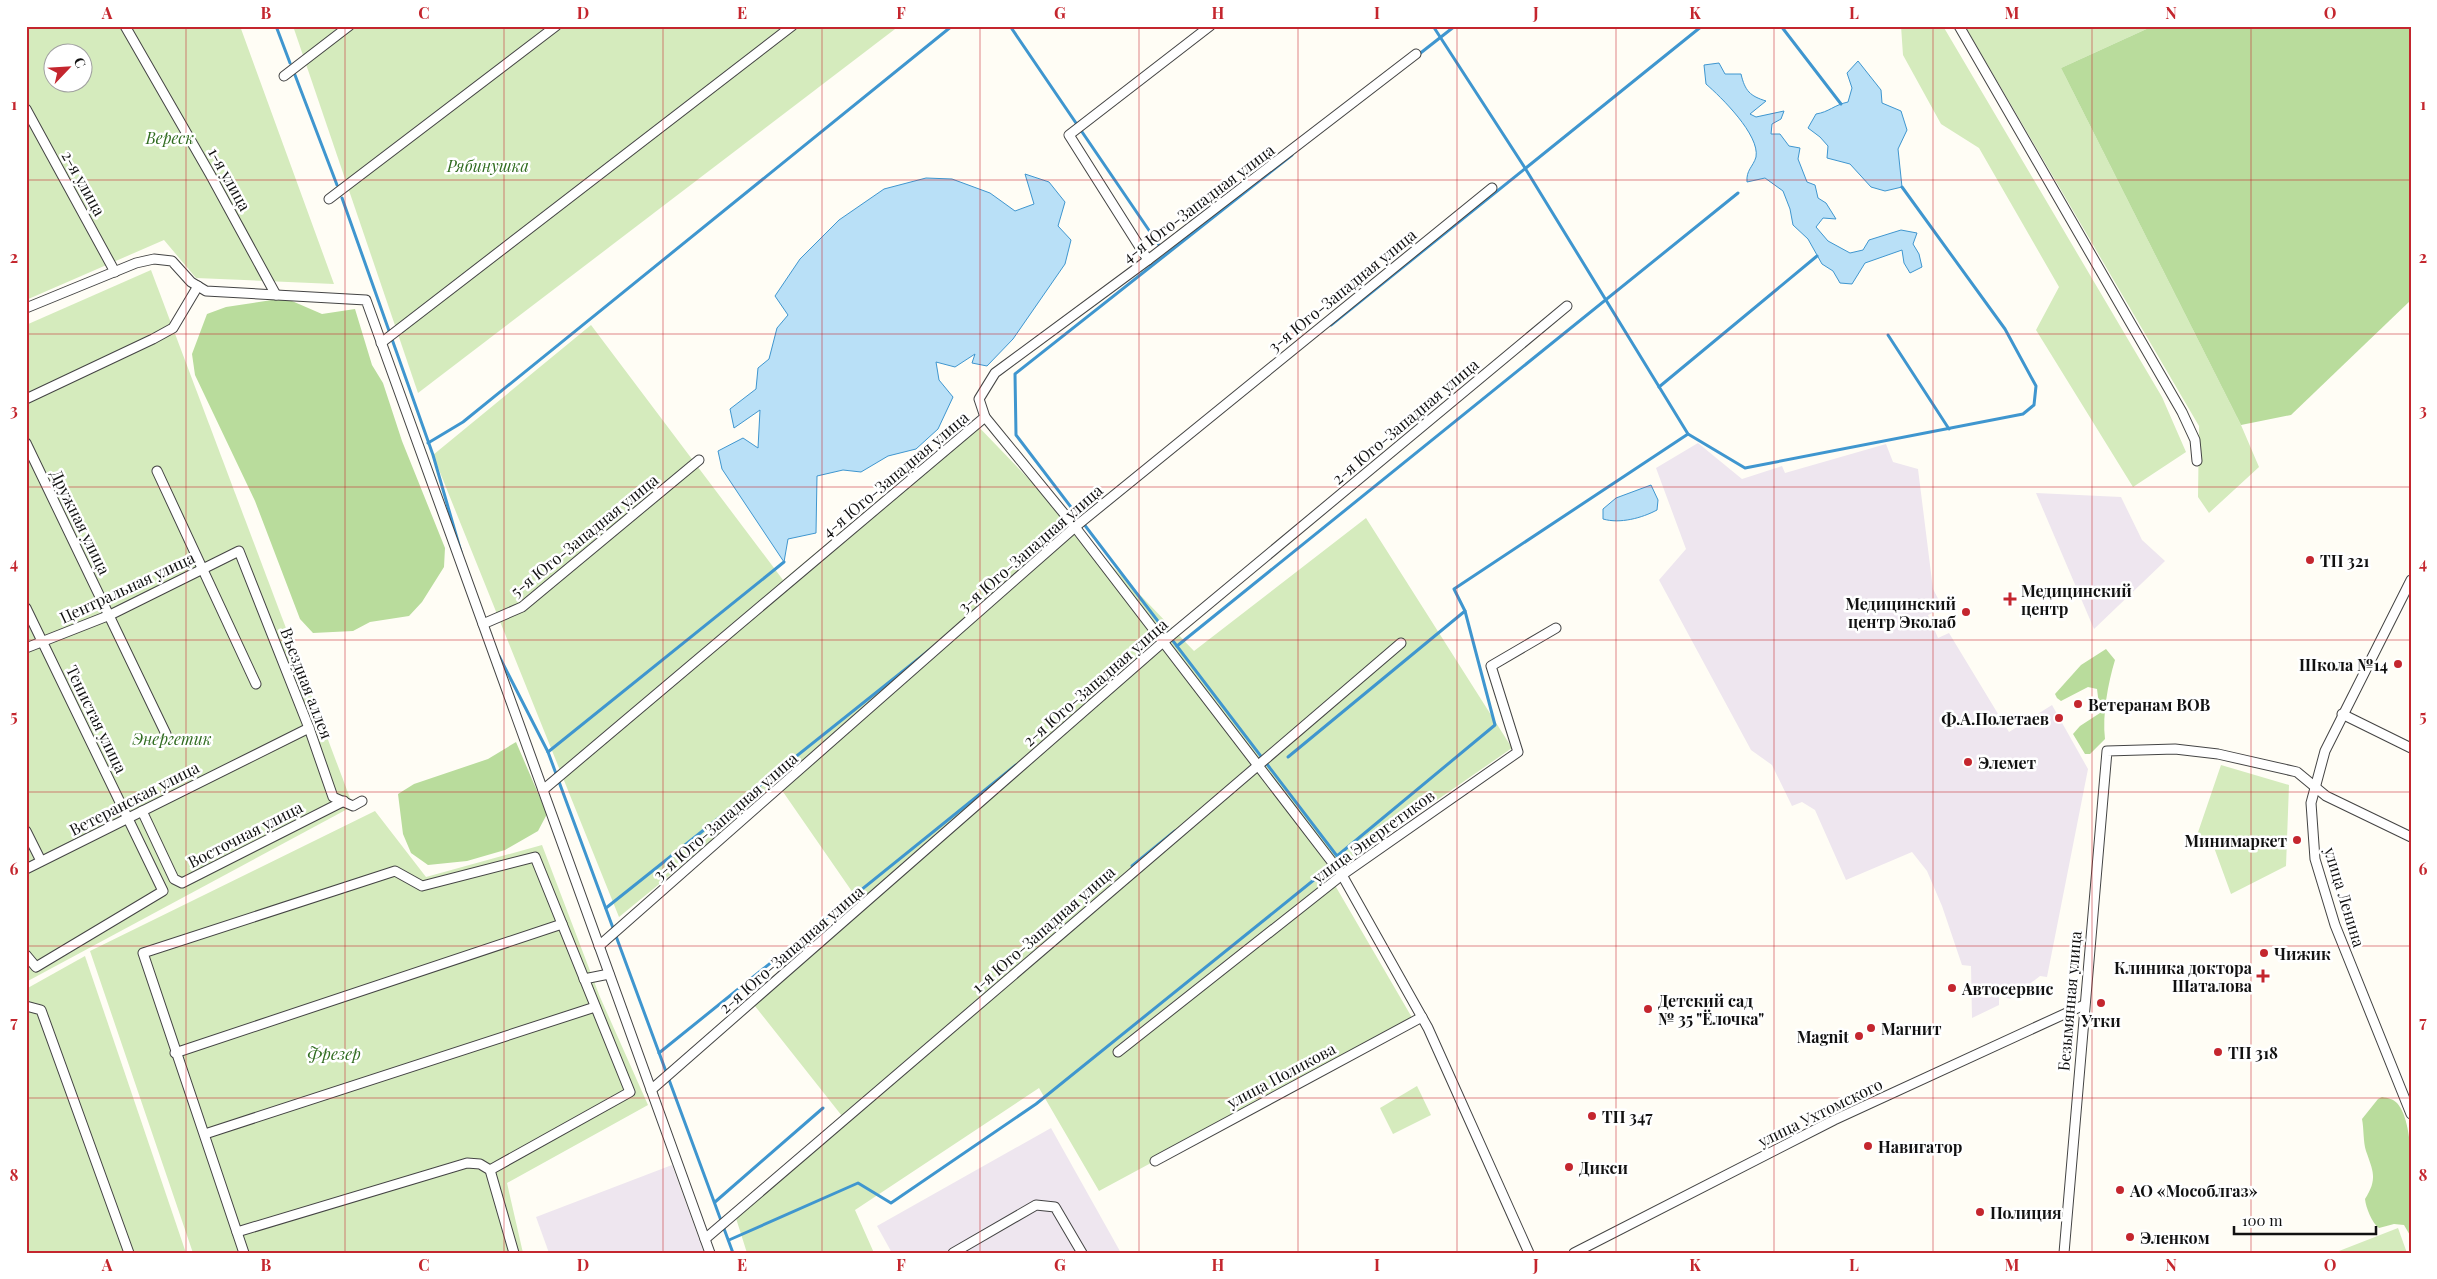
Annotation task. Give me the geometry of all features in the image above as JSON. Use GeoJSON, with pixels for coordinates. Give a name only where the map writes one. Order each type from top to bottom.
{"type":"FeatureCollection","features":[{"type":"Feature","properties":{"kind":"street","name":"1-я улица"},"geometry":{"type":"LineString","coordinates":[[125,26],[210,174],[276,295]]}},
{"type":"Feature","properties":{"kind":"street"},"geometry":{"type":"LineString","coordinates":[[284,76],[349,26]]}},
{"type":"Feature","properties":{"kind":"street"},"geometry":{"type":"LineString","coordinates":[[329,199],[556,26]]}},
{"type":"Feature","properties":{"kind":"street"},"geometry":{"type":"LineString","coordinates":[[381,343],[792,26]]}},
{"type":"Feature","properties":{"kind":"street"},"geometry":{"type":"LineString","coordinates":[[1148,260],[1069,135],[1210,26]]}},
{"type":"Feature","properties":{"kind":"street"},"geometry":{"type":"LineString","coordinates":[[1959,26],[2173,395],[2195,440],[2197,462]]}},
{"type":"Feature","properties":{"kind":"street","name":"4-я Юго-Западная улица"},"geometry":{"type":"LineString","coordinates":[[543,790],[985,417],[979,399],[995,373],[1148,260],[1416,54]]}},
{"type":"Feature","properties":{"kind":"street","name":"2-я улица"},"geometry":{"type":"LineString","coordinates":[[26,109],[115,272]]}},
{"type":"Feature","properties":{"kind":"street","name":"3-я Юго-Западная улица"},"geometry":{"type":"LineString","coordinates":[[599,946],[1075,527],[1492,188]]}},
{"type":"Feature","properties":{"kind":"street"},"geometry":{"type":"LineString","coordinates":[[26,308],[115,272],[154,259],[172,261],[191,282],[206,291],[366,300],[710,1253]]}},
{"type":"Feature","properties":{"kind":"street"},"geometry":{"type":"LineString","coordinates":[[26,399],[173,328],[198,286]]}},
{"type":"Feature","properties":{"kind":"street","name":"2-я Юго-Западная улица"},"geometry":{"type":"LineString","coordinates":[[651,1090],[1164,642],[1567,306]]}},
{"type":"Feature","properties":{"kind":"street"},"geometry":{"type":"LineString","coordinates":[[985,417],[1075,527],[1342,875],[1422,1016],[1529,1253]]}},
{"type":"Feature","properties":{"kind":"street","name":"Дружная улица"},"geometry":{"type":"LineString","coordinates":[[26,443],[166,734]]}},
{"type":"Feature","properties":{"kind":"street","name":"5-я Юго-Западная улица"},"geometry":{"type":"LineString","coordinates":[[483,624],[522,607],[699,460]]}},
{"type":"Feature","properties":{"kind":"street"},"geometry":{"type":"LineString","coordinates":[[157,471],[256,684]]}},
{"type":"Feature","properties":{"kind":"street","name":"Центральная улица"},"geometry":{"type":"LineString","coordinates":[[26,648],[110,615],[239,551]]}},
{"type":"Feature","properties":{"kind":"street","name":"Въездная аллея"},"geometry":{"type":"LineString","coordinates":[[239,551],[309,728],[333,797],[344,802]]}},
{"type":"Feature","properties":{"kind":"street","name":"улица Ленина"},"geometry":{"type":"LineString","coordinates":[[2411,580],[2325,751],[2311,802],[2315,859],[2338,934],[2411,1114]]}},
{"type":"Feature","properties":{"kind":"street","name":"Тенистая улица"},"geometry":{"type":"LineString","coordinates":[[26,608],[164,891],[36,967],[26,955]]}},
{"type":"Feature","properties":{"kind":"street","name":"улица Энергетиков"},"geometry":{"type":"LineString","coordinates":[[1118,1052],[1342,875],[1518,752],[1491,666],[1556,628]]}},
{"type":"Feature","properties":{"kind":"street","name":"1-я Юго-Западная улица"},"geometry":{"type":"LineString","coordinates":[[705,1239],[1401,642]]}},
{"type":"Feature","properties":{"kind":"street"},"geometry":{"type":"LineString","coordinates":[[2342,714],[2411,748]]}},
{"type":"Feature","properties":{"kind":"street","name":"Ветеранская улица"},"geometry":{"type":"LineString","coordinates":[[26,869],[309,728]]}},
{"type":"Feature","properties":{"kind":"street","name":"Безымянная улица"},"geometry":{"type":"LineString","coordinates":[[2064,1253],[2107,751],[2175,749],[2218,754],[2297,772],[2314,786]]}},
{"type":"Feature","properties":{"kind":"street"},"geometry":{"type":"LineString","coordinates":[[2314,786],[2326,796],[2411,837]]}},
{"type":"Feature","properties":{"kind":"street"},"geometry":{"type":"LineString","coordinates":[[344,802],[353,806],[362,801]]}},
{"type":"Feature","properties":{"kind":"street","name":"Восточная улица"},"geometry":{"type":"LineString","coordinates":[[142,811],[174,879],[182,883],[344,802]]}},
{"type":"Feature","properties":{"kind":"street"},"geometry":{"type":"LineString","coordinates":[[26,831],[41,862]]}},
{"type":"Feature","properties":{"kind":"street"},"geometry":{"type":"LineString","coordinates":[[244,1253],[143,953],[395,870],[422,886],[535,857],[630,1092],[490,1170]]}},
{"type":"Feature","properties":{"kind":"street"},"geometry":{"type":"LineString","coordinates":[[176,1052],[562,924]]}},
{"type":"Feature","properties":{"kind":"street"},"geometry":{"type":"LineString","coordinates":[[584,979],[609,974]]}},
{"type":"Feature","properties":{"kind":"street","name":"улица Ухтомского"},"geometry":{"type":"LineString","coordinates":[[1574,1253],[1834,1120],[2084,1005]]}},
{"type":"Feature","properties":{"kind":"street"},"geometry":{"type":"LineString","coordinates":[[26,1006],[41,1010],[129,1253]]}},
{"type":"Feature","properties":{"kind":"street"},"geometry":{"type":"LineString","coordinates":[[205,1134],[595,1006]]}},
{"type":"Feature","properties":{"kind":"street","name":"улица Поликова"},"geometry":{"type":"LineString","coordinates":[[1155,1161],[1422,1016]]}},
{"type":"Feature","properties":{"kind":"street"},"geometry":{"type":"LineString","coordinates":[[237,1232],[467,1163],[480,1164],[490,1170],[514,1253]]}},
{"type":"Feature","properties":{"kind":"street"},"geometry":{"type":"LineString","coordinates":[[952,1253],[1036,1205],[1055,1207],[1082,1253]]}},
{"type":"Feature","properties":{"kind":"shaded area"},"geometry":{"type":"Polygon","coordinates":[[[1698,443],[1742,479],[1782,466],[1785,473],[1886,444],[1893,462],[1918,469],[1933,589],[1943,608],[1928,615],[1938,638],[1949,633],[2009,732],[2052,705],[2088,769],[2047,977],[2040,976],[2010,999],[1999,995],[1999,1005],[1972,1018],[1971,966],[1962,965],[1942,906],[1927,871],[1912,852],[1846,880],[1815,810],[1802,802],[1792,806],[1772,765],[1751,750],[1659,580],[1686,549],[1656,468],[1698,443]]]}},
{"type":"Feature","properties":{"kind":"shaded area"},"geometry":{"type":"Polygon","coordinates":[[[2036,493],[2121,497],[2142,540],[2165,561],[2094,629],[2036,493]]]}},
{"type":"Feature","properties":{"kind":"shaded area"},"geometry":{"type":"Polygon","coordinates":[[[1051,1128],[1121,1253],[892,1253],[877,1226],[1051,1128]]]}},
{"type":"Feature","properties":{"kind":"shaded area"},"geometry":{"type":"Polygon","coordinates":[[[672,1165],[704,1253],[549,1253],[536,1217],[672,1165]]]}},
{"type":"Feature","properties":{"kind":"green space","name":"Вереск"},"geometry":{"type":"Polygon","coordinates":[[[26,26],[240,26],[334,284],[196,278],[164,240],[26,300],[26,26]]]}},
{"type":"Feature","properties":{"kind":"green space","name":"Рябинушка"},"geometry":{"type":"Polygon","coordinates":[[[293,26],[899,26],[418,393],[293,26]]]}},
{"type":"Feature","properties":{"kind":"green space"},"geometry":{"type":"Polygon","coordinates":[[[1901,26],[1943,26],[2162,397],[2186,452],[2133,487],[2036,330],[2059,287],[1979,148],[1941,124],[1903,55],[1901,26]]]}},
{"type":"Feature","properties":{"kind":"green space"},"geometry":{"type":"Polygon","coordinates":[[[1965,26],[2153,26],[2061,68],[2241,425],[2259,467],[2209,513],[2198,497],[2199,426],[1965,26]]]}},
{"type":"Feature","properties":{"kind":"green space"},"geometry":{"type":"Polygon","coordinates":[[[2153,26],[2411,26],[2411,300],[2291,415],[2241,425],[2061,68],[2153,26]]]}},
{"type":"Feature","properties":{"kind":"green space","name":"Энергетик"},"geometry":{"type":"Polygon","coordinates":[[[151,270],[353,806],[26,982],[26,325],[151,270]]]}},
{"type":"Feature","properties":{"kind":"green space"},"geometry":{"type":"Polygon","coordinates":[[[285,298],[322,314],[355,309],[372,365],[383,383],[402,441],[445,548],[444,567],[422,602],[409,616],[370,622],[353,631],[313,633],[300,619],[255,501],[195,375],[192,354],[207,314],[226,307],[285,298]]]}},
{"type":"Feature","properties":{"kind":"green space"},"geometry":{"type":"Polygon","coordinates":[[[591,325],[783,580],[973,421],[1194,651],[1366,518],[1512,748],[1329,875],[1414,1021],[1099,1191],[1039,1088],[855,1210],[874,1253],[747,1253],[734,1212],[842,1116],[751,1001],[862,906],[779,786],[619,917],[433,455],[591,325]]]}},
{"type":"Feature","properties":{"kind":"green space"},"geometry":{"type":"Polygon","coordinates":[[[2106,649],[2115,660],[2106,699],[2105,739],[2090,754],[2085,754],[2073,734],[2080,726],[2100,713],[2097,689],[2088,687],[2061,701],[2055,694],[2081,665],[2106,649]]]}},
{"type":"Feature","properties":{"kind":"green space"},"geometry":{"type":"Polygon","coordinates":[[[516,742],[547,814],[538,831],[505,850],[467,861],[428,865],[411,853],[403,834],[398,794],[414,784],[488,759],[516,742]]]}},
{"type":"Feature","properties":{"kind":"green space"},"geometry":{"type":"Polygon","coordinates":[[[2221,765],[2289,785],[2286,866],[2231,894],[2212,842],[2193,847],[2221,765]]]}},
{"type":"Feature","properties":{"kind":"green space","name":"Фрезер"},"geometry":{"type":"Polygon","coordinates":[[[375,811],[426,877],[542,845],[600,997],[648,1105],[507,1183],[523,1253],[193,1253],[90,951],[375,811]]]}},
{"type":"Feature","properties":{"kind":"green space"},"geometry":{"type":"Polygon","coordinates":[[[85,956],[186,1253],[26,1253],[26,989],[85,956]]]}},
{"type":"Feature","properties":{"kind":"green space"},"geometry":{"type":"Polygon","coordinates":[[[1417,1086],[1431,1115],[1393,1134],[1380,1108],[1417,1086]]]}},
{"type":"Feature","properties":{"kind":"green space"},"geometry":{"type":"Polygon","coordinates":[[[2382,1097],[2397,1103],[2408,1129],[2412,1167],[2411,1237],[2404,1225],[2394,1224],[2379,1228],[2376,1226],[2368,1211],[2365,1199],[2372,1186],[2373,1175],[2365,1147],[2362,1119],[2378,1099],[2382,1097]]]}},
{"type":"Feature","properties":{"kind":"green space"},"geometry":{"type":"Polygon","coordinates":[[[2398,1228],[2407,1253],[2339,1253],[2339,1251],[2398,1228]]]}},
{"type":"Feature","properties":{"kind":"water"},"geometry":{"type":"Polygon","coordinates":[[[1858,61],[1881,90],[1882,103],[1901,111],[1907,130],[1898,149],[1902,187],[1885,191],[1871,187],[1850,164],[1827,158],[1828,146],[1808,128],[1816,114],[1848,102],[1852,88],[1847,73],[1858,61]]]}},
{"type":"Feature","properties":{"kind":"water"},"geometry":{"type":"Polygon","coordinates":[[[1719,63],[1725,74],[1741,74],[1746,89],[1756,97],[1766,101],[1750,114],[1756,117],[1784,111],[1781,119],[1772,124],[1771,134],[1780,134],[1789,146],[1800,148],[1798,159],[1807,182],[1815,185],[1818,198],[1826,203],[1836,219],[1823,218],[1816,227],[1828,241],[1850,253],[1863,250],[1869,240],[1901,230],[1917,233],[1913,244],[1919,254],[1922,267],[1910,273],[1904,263],[1902,250],[1865,263],[1852,284],[1840,283],[1833,271],[1822,264],[1808,239],[1793,225],[1790,209],[1783,191],[1765,178],[1747,182],[1749,171],[1756,157],[1756,148],[1752,138],[1738,117],[1706,84],[1704,65],[1719,63]]]}},
{"type":"Feature","properties":{"kind":"water"},"geometry":{"type":"Polygon","coordinates":[[[1025,174],[1049,182],[1065,202],[1058,226],[1071,240],[1065,264],[1013,339],[987,366],[972,363],[975,354],[955,367],[936,362],[939,380],[953,397],[938,429],[916,449],[888,456],[861,472],[843,470],[817,476],[816,533],[788,539],[784,562],[722,469],[718,451],[743,438],[758,448],[760,410],[734,428],[730,409],[756,389],[758,368],[769,359],[777,328],[788,315],[775,296],[800,259],[839,220],[884,189],[926,178],[952,179],[990,193],[1015,211],[1034,204],[1025,174]]]}},
{"type":"Feature","properties":{"kind":"water"},"geometry":{"type":"Polygon","coordinates":[[[1651,485],[1658,500],[1657,510],[1631,519],[1616,521],[1603,519],[1603,509],[1616,498],[1651,485]]]}},
{"type":"Feature","properties":{"kind":"waterway"},"geometry":{"type":"LineString","coordinates":[[276,26],[290,63]]}},
{"type":"Feature","properties":{"kind":"waterway"},"geometry":{"type":"LineString","coordinates":[[428,443],[463,422],[952,26]]}},
{"type":"Feature","properties":{"kind":"waterway"},"geometry":{"type":"LineString","coordinates":[[1010,26],[1159,245]]}},
{"type":"Feature","properties":{"kind":"waterway"},"geometry":{"type":"LineString","coordinates":[[1433,26],[1525,168],[1688,434],[1745,468],[2023,414],[2034,405],[2036,386],[2005,329],[1902,187]]}},
{"type":"Feature","properties":{"kind":"waterway"},"geometry":{"type":"LineString","coordinates":[[1418,55],[1455,26]]}},
{"type":"Feature","properties":{"kind":"waterway"},"geometry":{"type":"LineString","coordinates":[[1331,325],[1702,26]]}},
{"type":"Feature","properties":{"kind":"waterway"},"geometry":{"type":"LineString","coordinates":[[1781,26],[1841,104]]}},
{"type":"Feature","properties":{"kind":"waterway"},"geometry":{"type":"LineString","coordinates":[[295,75],[337,185]]}},
{"type":"Feature","properties":{"kind":"waterway"},"geometry":{"type":"LineString","coordinates":[[1292,155],[1015,374],[1016,435],[1337,856],[1495,725],[1465,611],[1454,589],[1688,434]]}},
{"type":"Feature","properties":{"kind":"waterway"},"geometry":{"type":"LineString","coordinates":[[1177,646],[1738,193]]}},
{"type":"Feature","properties":{"kind":"waterway"},"geometry":{"type":"LineString","coordinates":[[342,198],[433,455],[461,552]]}},
{"type":"Feature","properties":{"kind":"waterway"},"geometry":{"type":"LineString","coordinates":[[1659,387],[1817,256]]}},
{"type":"Feature","properties":{"kind":"waterway"},"geometry":{"type":"LineString","coordinates":[[1888,335],[1949,429]]}},
{"type":"Feature","properties":{"kind":"waterway"},"geometry":{"type":"LineString","coordinates":[[548,752],[784,562]]}},
{"type":"Feature","properties":{"kind":"waterway"},"geometry":{"type":"LineString","coordinates":[[1288,757],[1465,611]]}},
{"type":"Feature","properties":{"kind":"waterway"},"geometry":{"type":"LineString","coordinates":[[606,908],[932,648]]}},
{"type":"Feature","properties":{"kind":"waterway"},"geometry":{"type":"LineString","coordinates":[[499,656],[548,752],[733,1253]]}},
{"type":"Feature","properties":{"kind":"waterway"},"geometry":{"type":"LineString","coordinates":[[659,1053],[1016,765]]}},
{"type":"Feature","properties":{"kind":"waterway"},"geometry":{"type":"LineString","coordinates":[[1132,866],[1175,831]]}},
{"type":"Feature","properties":{"kind":"waterway"},"geometry":{"type":"LineString","coordinates":[[729,1240],[858,1183],[891,1203],[1036,1104],[1320,875]]}},
{"type":"Feature","properties":{"kind":"waterway"},"geometry":{"type":"LineString","coordinates":[[715,1202],[823,1108]]}},
{"type":"Feature","properties":{"kind":"place","name":"ТП 321"},"geometry":{"type":"Point","coordinates":[2310,560]}},
{"type":"Feature","properties":{"kind":"place","name":"Медицинский центр"},"geometry":{"type":"Point","coordinates":[2010,599]}},
{"type":"Feature","properties":{"kind":"place","name":"Медицинский центр Эколаб"},"geometry":{"type":"Point","coordinates":[1966,612]}},
{"type":"Feature","properties":{"kind":"place","name":"Школа №14"},"geometry":{"type":"Point","coordinates":[2398,664]}},
{"type":"Feature","properties":{"kind":"place","name":"Ветеранам ВОВ"},"geometry":{"type":"Point","coordinates":[2078,704]}},
{"type":"Feature","properties":{"kind":"place","name":"Ф.А.Полетаев"},"geometry":{"type":"Point","coordinates":[2059,718]}},
{"type":"Feature","properties":{"kind":"place","name":"Элемет"},"geometry":{"type":"Point","coordinates":[1968,762]}},
{"type":"Feature","properties":{"kind":"place","name":"Минимаркет"},"geometry":{"type":"Point","coordinates":[2297,840]}},
{"type":"Feature","properties":{"kind":"place","name":"Чижик"},"geometry":{"type":"Point","coordinates":[2264,953]}},
{"type":"Feature","properties":{"kind":"place","name":"Клиника доктора Шаталова"},"geometry":{"type":"Point","coordinates":[2263,976]}},
{"type":"Feature","properties":{"kind":"place","name":"Автосервис"},"geometry":{"type":"Point","coordinates":[1952,988]}},
{"type":"Feature","properties":{"kind":"place","name":"Утки"},"geometry":{"type":"Point","coordinates":[2101,1003]}},
{"type":"Feature","properties":{"kind":"place","name":"Детский сад № 35 \"Ёлочка\""},"geometry":{"type":"Point","coordinates":[1648,1009]}},
{"type":"Feature","properties":{"kind":"place","name":"Магнит"},"geometry":{"type":"Point","coordinates":[1871,1028]}},
{"type":"Feature","properties":{"kind":"place","name":"Magnit"},"geometry":{"type":"Point","coordinates":[1859,1036]}},
{"type":"Feature","properties":{"kind":"place","name":"ТП 318"},"geometry":{"type":"Point","coordinates":[2218,1052]}},
{"type":"Feature","properties":{"kind":"place","name":"ТП 347"},"geometry":{"type":"Point","coordinates":[1592,1116]}},
{"type":"Feature","properties":{"kind":"place","name":"Навигатор"},"geometry":{"type":"Point","coordinates":[1868,1146]}},
{"type":"Feature","properties":{"kind":"place","name":"Дикси"},"geometry":{"type":"Point","coordinates":[1569,1167]}},
{"type":"Feature","properties":{"kind":"place","name":"АО «Мособлгаз»"},"geometry":{"type":"Point","coordinates":[2120,1190]}},
{"type":"Feature","properties":{"kind":"place","name":"Полиция"},"geometry":{"type":"Point","coordinates":[1980,1212]}},
{"type":"Feature","properties":{"kind":"place","name":"Эленком"},"geometry":{"type":"Point","coordinates":[2130,1237]}}]}
